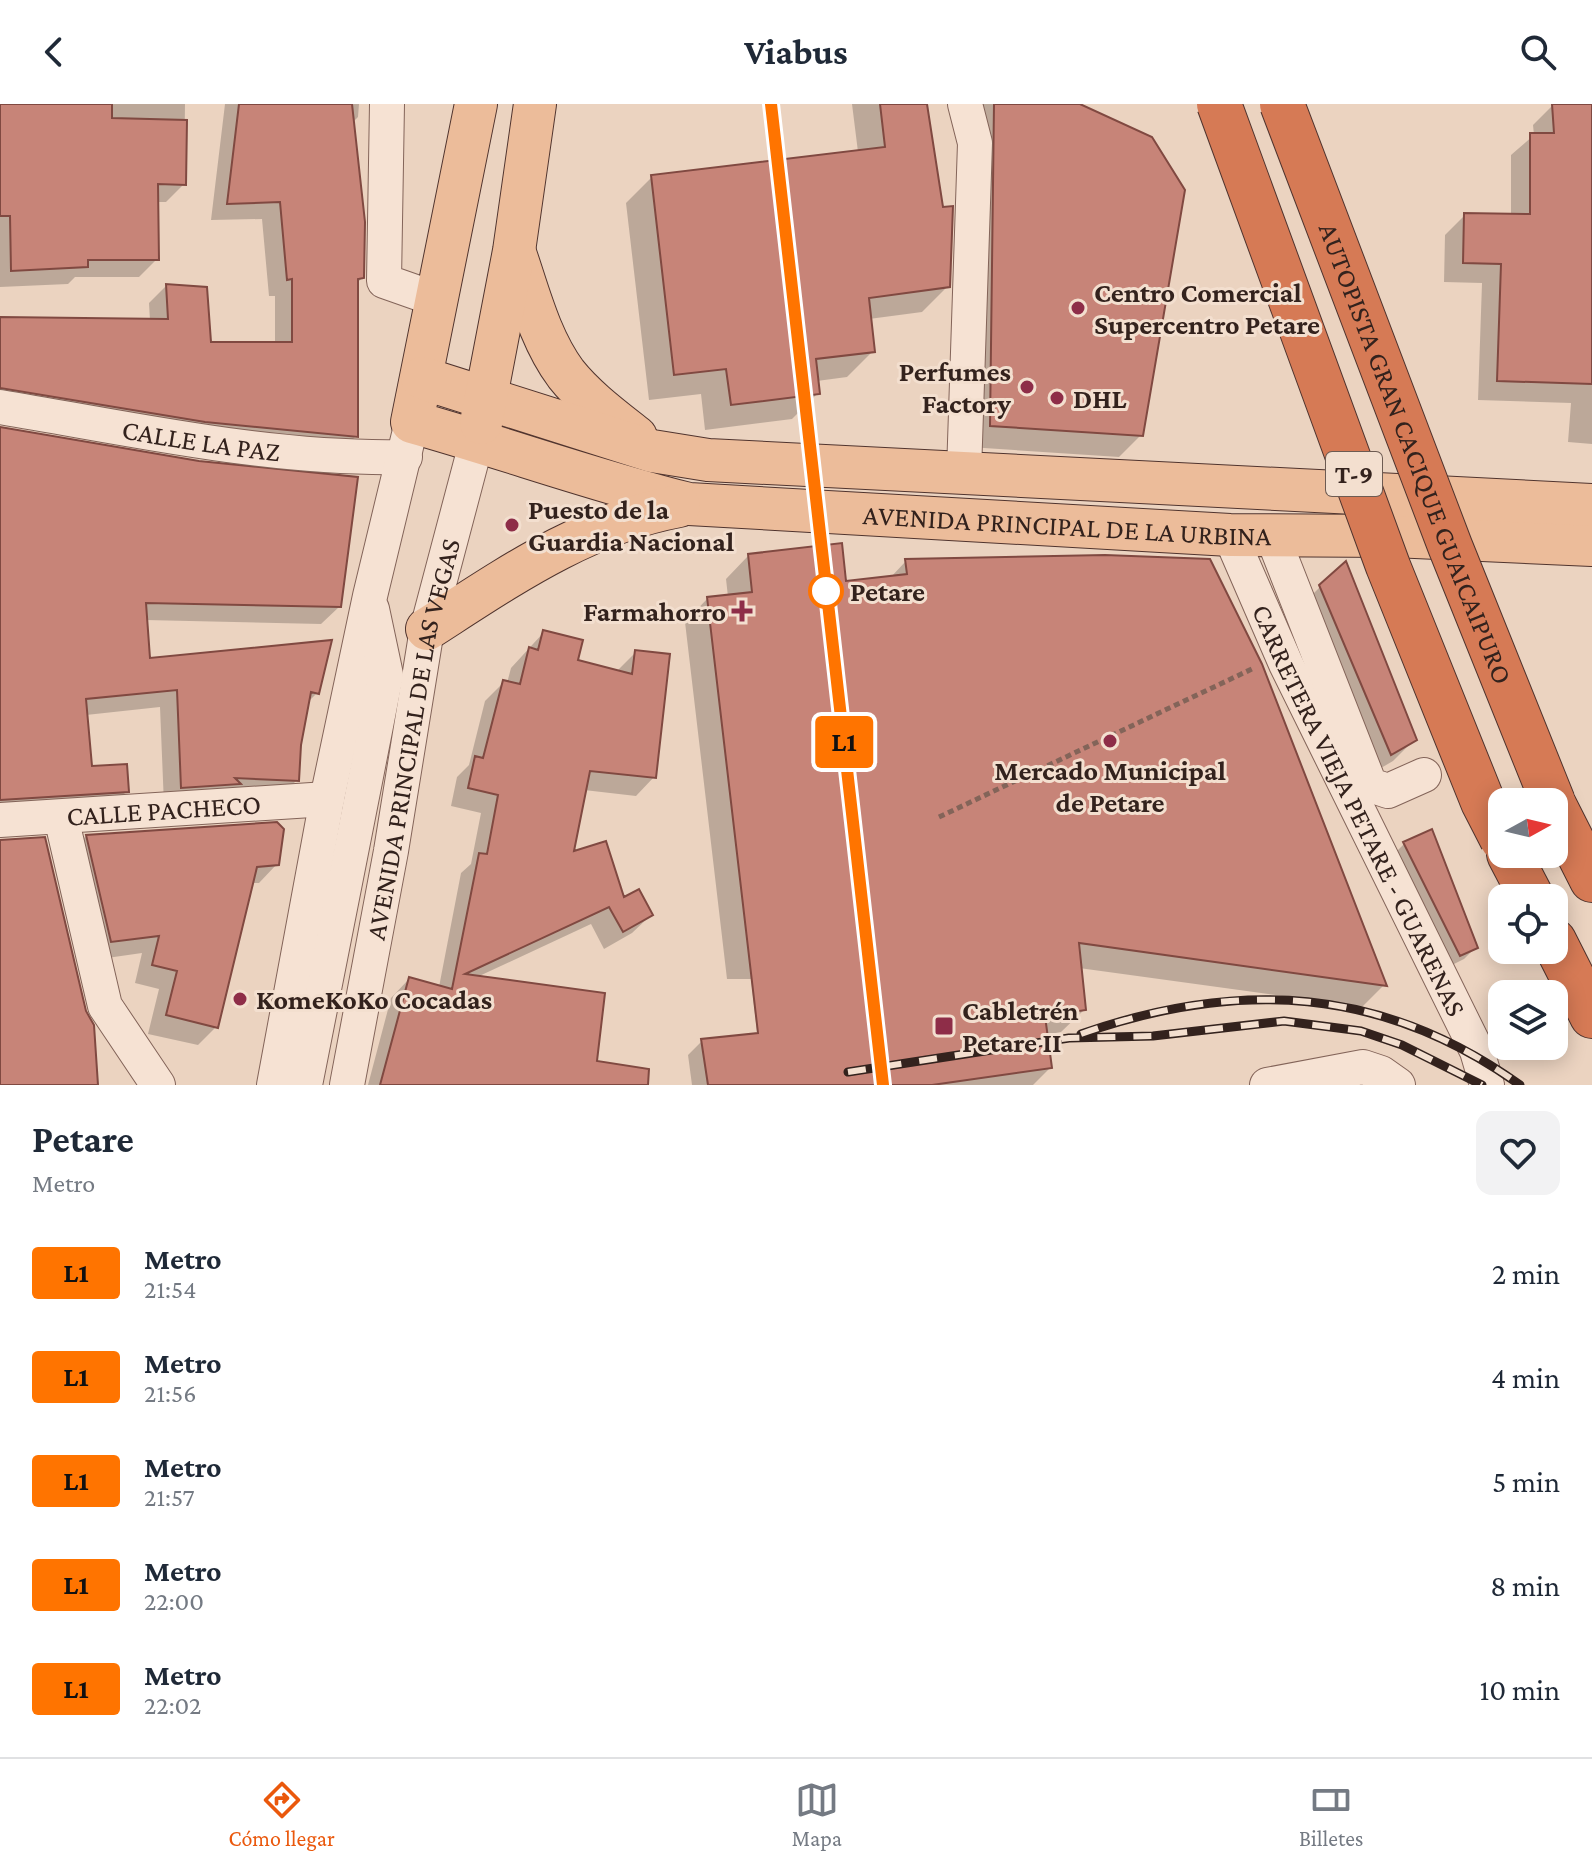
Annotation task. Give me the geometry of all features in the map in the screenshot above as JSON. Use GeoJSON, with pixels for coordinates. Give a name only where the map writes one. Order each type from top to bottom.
{"type":"FeatureCollection","features":[{"type":"Feature","properties":{"kind":"highway","name":"T-9"},"geometry":{"type":"LineString","coordinates":[[1219,104],[1388,566],[1488,812]]}},
{"type":"Feature","properties":{"kind":"highway","name":"AUTOPISTA GRAN CACIQUE GUAICAIPURO"},"geometry":{"type":"LineString","coordinates":[[1282,104],[1450,546],[1547,788]]}},
{"type":"Feature","properties":{"kind":"highway","name":"AUTOPISTA GRAN CACIQUE GUAICAIPURO"},"geometry":{"type":"LineString","coordinates":[[1568,833],[1592,880]]}},
{"type":"Feature","properties":{"kind":"highway"},"geometry":{"type":"LineString","coordinates":[[1566,964],[1592,1016]]}},
{"type":"Feature","properties":{"kind":"main road"},"geometry":{"type":"LineString","coordinates":[[408,440],[476,104]]}},
{"type":"Feature","properties":{"kind":"main road","name":"AVENIDA PRINCIPAL DE LAS VEGAS"},"geometry":{"type":"LineString","coordinates":[[477,440],[514,251],[535,104]]}},
{"type":"Feature","properties":{"kind":"main road"},"geometry":{"type":"LineString","coordinates":[[514,251],[542,330],[566,374],[602,410],[652,451]]}},
{"type":"Feature","properties":{"kind":"main road","name":"AVENIDA PRINCIPAL DE LA URBINA"},"geometry":{"type":"LineString","coordinates":[[422,378],[652,451],[708,460],[1592,505]]}},
{"type":"Feature","properties":{"kind":"main road","name":"AVENIDA PRINCIPAL DE LA URBINA"},"geometry":{"type":"LineString","coordinates":[[408,440],[477,440],[606,484],[689,504],[1230,535],[1393,536],[1592,545]]}},
{"type":"Feature","properties":{"kind":"main road"},"geometry":{"type":"LineString","coordinates":[[427,629],[539,556],[612,523],[689,504]]}},
{"type":"Feature","properties":{"kind":"street"},"geometry":{"type":"LineString","coordinates":[[387,104],[384,281],[438,300]]}},
{"type":"Feature","properties":{"kind":"street"},"geometry":{"type":"LineString","coordinates":[[964,472],[975,143],[965,104]]}},
{"type":"Feature","properties":{"kind":"street","name":"CALLE LA PAZ"},"geometry":{"type":"LineString","coordinates":[[0,407],[167,436],[353,459],[408,440]]}},
{"type":"Feature","properties":{"kind":"street"},"geometry":{"type":"LineString","coordinates":[[280,1084],[327,799],[370,596],[408,440]]}},
{"type":"Feature","properties":{"kind":"street","name":"AVENIDA PRINCIPAL DE LAS VEGAS"},"geometry":{"type":"LineString","coordinates":[[347,1085],[391,851],[427,629],[477,440]]}},
{"type":"Feature","properties":{"kind":"street","name":"CARRETERA VIEJA PETARE - GUARENAS"},"geometry":{"type":"LineString","coordinates":[[1230,535],[1286,664],[1477,1051],[1487,1085]]}},
{"type":"Feature","properties":{"kind":"street"},"geometry":{"type":"LineString","coordinates":[[1272,535],[1370,785],[1388,791],[1424,775]]}},
{"type":"Feature","properties":{"kind":"street"},"geometry":{"type":"LineString","coordinates":[[280,1084],[386,675],[370,596]]}},
{"type":"Feature","properties":{"kind":"street"},"geometry":{"type":"LineString","coordinates":[[386,675],[427,629]]}},
{"type":"Feature","properties":{"kind":"street","name":"CALLE PACHECO"},"geometry":{"type":"LineString","coordinates":[[0,820],[327,799]]}},
{"type":"Feature","properties":{"kind":"street"},"geometry":{"type":"LineString","coordinates":[[61,817],[105,1006],[158,1085]]}},
{"type":"Feature","properties":{"kind":"street"},"geometry":{"type":"LineString","coordinates":[[1267,1085],[1363,1067],[1381,1073],[1398,1085]]}},
{"type":"Feature","properties":{"kind":"path"},"geometry":{"type":"LineString","coordinates":[[939,817],[1262,664],[1286,664]]}},
{"type":"Feature","properties":{"kind":"building"},"geometry":{"type":"Polygon","coordinates":[[[0,104],[112,104],[112,118],[187,120],[186,185],[158,184],[159,260],[88,260],[88,267],[11,271],[10,216],[0,216],[0,104]]]}},
{"type":"Feature","properties":{"kind":"building"},"geometry":{"type":"Polygon","coordinates":[[[239,104],[352,104],[365,222],[364,278],[358,279],[358,437],[205,422],[0,388],[0,317],[168,319],[166,284],[207,287],[211,342],[292,342],[292,279],[287,280],[280,202],[227,204],[239,104]]]}},
{"type":"Feature","properties":{"kind":"building"},"geometry":{"type":"Polygon","coordinates":[[[880,104],[927,104],[943,207],[953,206],[950,287],[869,298],[875,352],[816,359],[820,394],[731,405],[726,369],[674,375],[651,175],[885,147],[880,104]]]}},
{"type":"Feature","properties":{"kind":"building","name":"Centro Comercial Supercentro Petare"},"geometry":{"type":"Polygon","coordinates":[[[994,104],[1080,104],[1152,137],[1185,190],[1143,436],[990,426],[994,104]]]}},
{"type":"Feature","properties":{"kind":"building"},"geometry":{"type":"Polygon","coordinates":[[[1552,104],[1592,104],[1592,384],[1497,381],[1501,264],[1463,263],[1464,213],[1530,214],[1530,133],[1554,133],[1552,104]]]}},
{"type":"Feature","properties":{"kind":"building"},"geometry":{"type":"Polygon","coordinates":[[[0,427],[199,461],[358,477],[341,607],[146,603],[150,658],[332,640],[319,694],[311,692],[301,745],[299,781],[235,778],[241,784],[181,788],[177,690],[86,699],[92,766],[127,764],[129,792],[0,800],[0,427]]]}},
{"type":"Feature","properties":{"kind":"building"},"geometry":{"type":"Polygon","coordinates":[[[842,543],[846,581],[907,574],[905,559],[1105,555],[1210,559],[1262,664],[1387,986],[1079,943],[1086,1010],[1045,1016],[1052,1068],[932,1085],[708,1085],[701,1039],[758,1033],[707,597],[752,592],[748,554],[842,543]]]}},
{"type":"Feature","properties":{"kind":"building"},"geometry":{"type":"Polygon","coordinates":[[[1346,561],[1417,740],[1391,755],[1319,585],[1346,561]]]}},
{"type":"Feature","properties":{"kind":"building"},"geometry":{"type":"Polygon","coordinates":[[[543,630],[583,640],[578,660],[632,674],[635,650],[670,654],[656,778],[590,771],[574,851],[606,841],[624,897],[639,889],[653,915],[623,932],[609,907],[465,974],[605,993],[597,1061],[649,1069],[648,1085],[380,1085],[409,977],[452,989],[479,853],[487,854],[498,795],[468,788],[475,756],[483,758],[503,680],[520,684],[529,647],[538,650],[543,630]]]}},
{"type":"Feature","properties":{"kind":"building"},"geometry":{"type":"Polygon","coordinates":[[[277,822],[284,829],[279,865],[257,867],[218,1028],[166,1015],[177,971],[152,965],[159,936],[111,942],[86,835],[277,822]]]}},
{"type":"Feature","properties":{"kind":"building"},"geometry":{"type":"Polygon","coordinates":[[[1432,829],[1478,948],[1460,956],[1403,842],[1432,829]]]}},
{"type":"Feature","properties":{"kind":"building"},"geometry":{"type":"Polygon","coordinates":[[[45,837],[86,1011],[94,1025],[98,1085],[0,1085],[0,840],[45,837]]]}},
{"type":"Feature","properties":{"kind":"railway"},"geometry":{"type":"LineString","coordinates":[[1081,1034],[1139,1016],[1196,1005],[1253,1000],[1308,1002],[1362,1011],[1415,1028],[1468,1052],[1520,1085]]}},
{"type":"Feature","properties":{"kind":"railway"},"geometry":{"type":"LineString","coordinates":[[848,1072],[1069,1038],[1153,1036],[1284,1021],[1361,1031],[1402,1045],[1482,1085]]}},
{"type":"Feature","properties":{"kind":"metro line","name":"L1"},"geometry":{"type":"LineString","coordinates":[[771,104],[883,1085]]}},
{"type":"Feature","properties":{"kind":"place","name":"Centro Comercial Supercentro Petare"},"geometry":{"type":"Point","coordinates":[1078,308]}},
{"type":"Feature","properties":{"kind":"place","name":"Perfumes Factory"},"geometry":{"type":"Point","coordinates":[1027,387]}},
{"type":"Feature","properties":{"kind":"place","name":"DHL"},"geometry":{"type":"Point","coordinates":[1057,398]}},
{"type":"Feature","properties":{"kind":"place","name":"Puesto de la Guardia Nacional"},"geometry":{"type":"Point","coordinates":[512,525]}},
{"type":"Feature","properties":{"kind":"place","name":"Petare"},"geometry":{"type":"Point","coordinates":[826,591]}},
{"type":"Feature","properties":{"kind":"place","name":"Farmahorro"},"geometry":{"type":"Point","coordinates":[742,611]}},
{"type":"Feature","properties":{"kind":"place","name":"Mercado Municipal de Petare"},"geometry":{"type":"Point","coordinates":[1110,741]}},
{"type":"Feature","properties":{"kind":"place","name":"KomeKoKo Cocadas"},"geometry":{"type":"Point","coordinates":[240,999]}},
{"type":"Feature","properties":{"kind":"place","name":"Cabletrén Petare II"},"geometry":{"type":"Point","coordinates":[944,1026]}}]}
